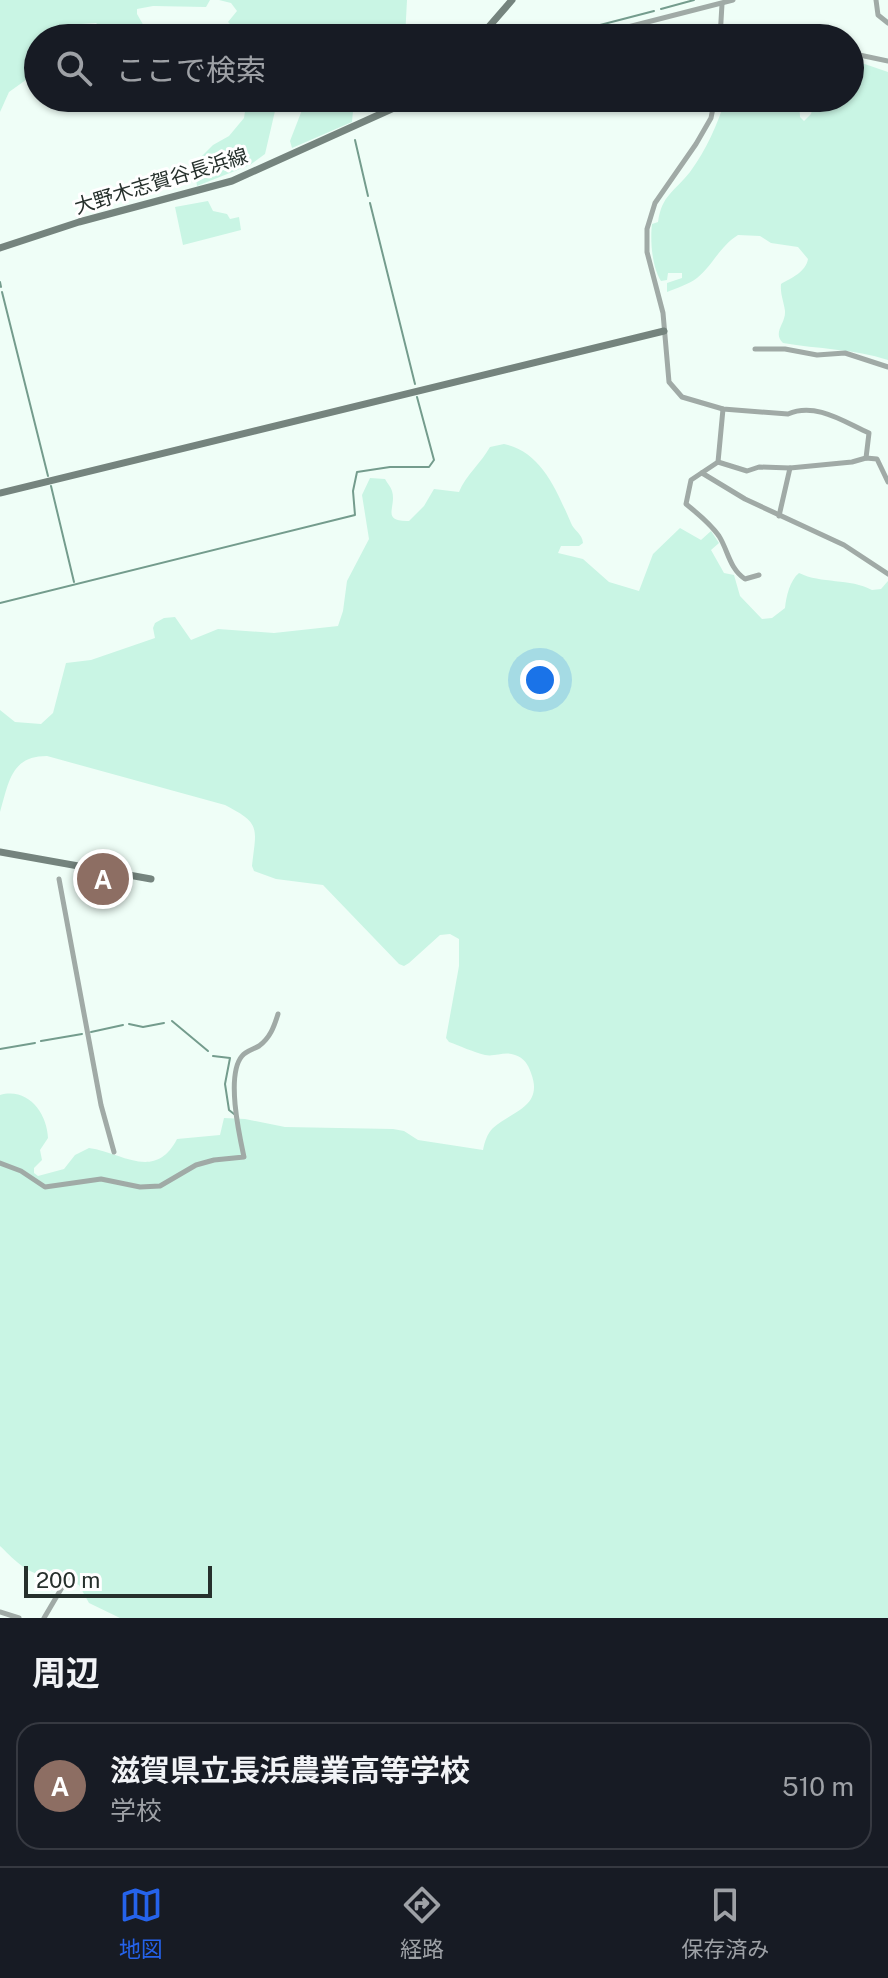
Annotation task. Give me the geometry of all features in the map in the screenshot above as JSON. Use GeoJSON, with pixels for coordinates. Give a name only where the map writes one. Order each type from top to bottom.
{"type":"FeatureCollection","features":[{"type":"Feature","properties":{"kind":"street"},"geometry":{"type":"LineString","coordinates":[[491,24],[512,0]]}},
{"type":"Feature","properties":{"kind":"street"},"geometry":{"type":"LineString","coordinates":[[641,24],[733,0]]}},
{"type":"Feature","properties":{"kind":"street"},"geometry":{"type":"LineString","coordinates":[[876,0],[878,15],[888,23]]}},
{"type":"Feature","properties":{"kind":"street"},"geometry":{"type":"LineString","coordinates":[[721,24],[722,4]]}},
{"type":"Feature","properties":{"kind":"street"},"geometry":{"type":"LineString","coordinates":[[864,56],[888,61]]}},
{"type":"Feature","properties":{"kind":"street","name":"大野木志賀谷長浜線"},"geometry":{"type":"LineString","coordinates":[[0,248],[79,222],[232,181],[385,112]]}},
{"type":"Feature","properties":{"kind":"street"},"geometry":{"type":"LineString","coordinates":[[712,112],[655,203],[647,229],[647,252],[663,313],[669,382],[682,397],[723,409],[788,414],[794,411],[824,411],[869,433],[866,458]]}},
{"type":"Feature","properties":{"kind":"street"},"geometry":{"type":"LineString","coordinates":[[0,493],[664,331]]}},
{"type":"Feature","properties":{"kind":"street"},"geometry":{"type":"LineString","coordinates":[[755,349],[785,349],[817,355],[845,353],[888,367]]}},
{"type":"Feature","properties":{"kind":"street"},"geometry":{"type":"LineString","coordinates":[[718,462],[723,409]]}},
{"type":"Feature","properties":{"kind":"street"},"geometry":{"type":"LineString","coordinates":[[718,462],[747,471],[759,467],[790,468],[877,459],[888,482]]}},
{"type":"Feature","properties":{"kind":"street"},"geometry":{"type":"LineString","coordinates":[[718,462],[691,480],[686,504],[720,537],[729,561],[740,575],[745,579],[759,575]]}},
{"type":"Feature","properties":{"kind":"street"},"geometry":{"type":"LineString","coordinates":[[779,516],[790,468]]}},
{"type":"Feature","properties":{"kind":"street"},"geometry":{"type":"LineString","coordinates":[[702,473],[745,499],[844,545],[888,574]]}},
{"type":"Feature","properties":{"kind":"street"},"geometry":{"type":"LineString","coordinates":[[0,852],[151,879]]}},
{"type":"Feature","properties":{"kind":"street"},"geometry":{"type":"LineString","coordinates":[[59,879],[101,1105],[114,1152]]}},
{"type":"Feature","properties":{"kind":"street"},"geometry":{"type":"LineString","coordinates":[[0,1163],[21,1171],[45,1187],[101,1179],[140,1187],[160,1186],[196,1165],[244,1157],[234,1085],[238,1064],[243,1055],[262,1044],[274,1029],[278,1014]]}},
{"type":"Feature","properties":{"kind":"street"},"geometry":{"type":"LineString","coordinates":[[44,1618],[67,1579]]}},
{"type":"Feature","properties":{"kind":"street"},"geometry":{"type":"LineString","coordinates":[[0,1612],[19,1618]]}},
{"type":"Feature","properties":{"kind":"green space"},"geometry":{"type":"Polygon","coordinates":[[[0,0],[210,0],[206,7],[153,6],[137,9],[143,24],[24,24],[24,81],[9,92],[0,112],[0,0]]]}},
{"type":"Feature","properties":{"kind":"green space"},"geometry":{"type":"Polygon","coordinates":[[[219,0],[407,0],[406,24],[230,24],[228,22],[237,11],[231,3],[219,0]]]}},
{"type":"Feature","properties":{"kind":"green space"},"geometry":{"type":"Polygon","coordinates":[[[864,64],[888,72],[888,360],[849,351],[783,343],[779,335],[785,316],[781,284],[801,271],[808,259],[798,247],[771,243],[760,236],[738,235],[697,278],[667,292],[667,283],[682,278],[682,273],[668,273],[667,280],[661,281],[656,269],[652,254],[652,224],[658,222],[666,200],[702,155],[721,112],[800,112],[804,121],[811,114],[864,112],[864,64]]]}},
{"type":"Feature","properties":{"kind":"green space"},"geometry":{"type":"Polygon","coordinates":[[[245,112],[275,112],[265,154],[250,165],[197,186],[194,164],[213,145],[229,136],[244,118],[245,112]]]}},
{"type":"Feature","properties":{"kind":"green space"},"geometry":{"type":"Polygon","coordinates":[[[301,112],[353,112],[352,122],[292,148],[290,141],[301,112]]]}},
{"type":"Feature","properties":{"kind":"green space"},"geometry":{"type":"Polygon","coordinates":[[[208,201],[213,211],[227,214],[230,219],[239,217],[241,230],[183,245],[175,207],[208,201]]]}},
{"type":"Feature","properties":{"kind":"green space"},"geometry":{"type":"Polygon","coordinates":[[[504,444],[517,448],[538,464],[581,537],[583,543],[579,546],[561,546],[558,553],[583,559],[609,582],[639,591],[653,554],[680,528],[701,540],[711,531],[719,543],[711,550],[724,573],[734,575],[740,596],[762,619],[772,618],[785,608],[791,584],[799,573],[872,590],[881,589],[888,581],[888,1618],[120,1618],[89,1603],[79,1585],[54,1572],[31,1572],[0,1546],[0,1095],[27,1098],[40,1111],[48,1138],[40,1150],[42,1160],[34,1168],[38,1176],[64,1169],[75,1155],[89,1148],[137,1161],[158,1159],[168,1152],[177,1139],[220,1135],[224,1118],[285,1127],[393,1129],[404,1131],[418,1140],[483,1150],[493,1128],[530,1101],[534,1084],[528,1067],[518,1056],[485,1055],[449,1042],[446,1038],[459,966],[459,939],[450,934],[440,935],[409,963],[404,966],[399,964],[323,885],[276,879],[254,871],[254,828],[245,817],[225,805],[47,756],[26,761],[13,773],[0,812],[0,710],[15,722],[41,724],[53,713],[66,663],[91,660],[155,638],[155,623],[164,618],[175,617],[191,640],[218,629],[274,633],[338,626],[347,581],[369,539],[362,495],[370,478],[385,479],[392,491],[392,516],[400,521],[409,521],[424,506],[434,489],[459,492],[490,447],[504,444]]]}},
{"type":"Feature","properties":{"kind":"waterway"},"geometry":{"type":"LineString","coordinates":[[661,9],[694,0]]}},
{"type":"Feature","properties":{"kind":"waterway"},"geometry":{"type":"LineString","coordinates":[[604,24],[654,11]]}},
{"type":"Feature","properties":{"kind":"waterway"},"geometry":{"type":"LineString","coordinates":[[355,140],[368,196]]}},
{"type":"Feature","properties":{"kind":"waterway"},"geometry":{"type":"LineString","coordinates":[[370,203],[415,384]]}},
{"type":"Feature","properties":{"kind":"waterway"},"geometry":{"type":"LineString","coordinates":[[0,282],[1,287]]}},
{"type":"Feature","properties":{"kind":"waterway"},"geometry":{"type":"LineString","coordinates":[[2,292],[48,476]]}},
{"type":"Feature","properties":{"kind":"waterway"},"geometry":{"type":"LineString","coordinates":[[0,603],[355,515],[353,491],[357,472],[390,467],[429,467],[434,460],[417,397]]}},
{"type":"Feature","properties":{"kind":"waterway"},"geometry":{"type":"LineString","coordinates":[[51,486],[74,582]]}},
{"type":"Feature","properties":{"kind":"waterway"},"geometry":{"type":"LineString","coordinates":[[172,1021],[208,1051]]}},
{"type":"Feature","properties":{"kind":"waterway"},"geometry":{"type":"LineString","coordinates":[[129,1024],[143,1027],[164,1023]]}},
{"type":"Feature","properties":{"kind":"waterway"},"geometry":{"type":"LineString","coordinates":[[91,1032],[123,1025]]}},
{"type":"Feature","properties":{"kind":"waterway"},"geometry":{"type":"LineString","coordinates":[[41,1041],[82,1034]]}},
{"type":"Feature","properties":{"kind":"waterway"},"geometry":{"type":"LineString","coordinates":[[0,1049],[35,1043]]}},
{"type":"Feature","properties":{"kind":"waterway"},"geometry":{"type":"LineString","coordinates":[[213,1056],[230,1058],[225,1084],[229,1110],[234,1114]]}},
{"type":"Feature","properties":{"kind":"place","name":"滋賀県立長浜農業高等学校"},"geometry":{"type":"Point","coordinates":[103,879]}}]}
